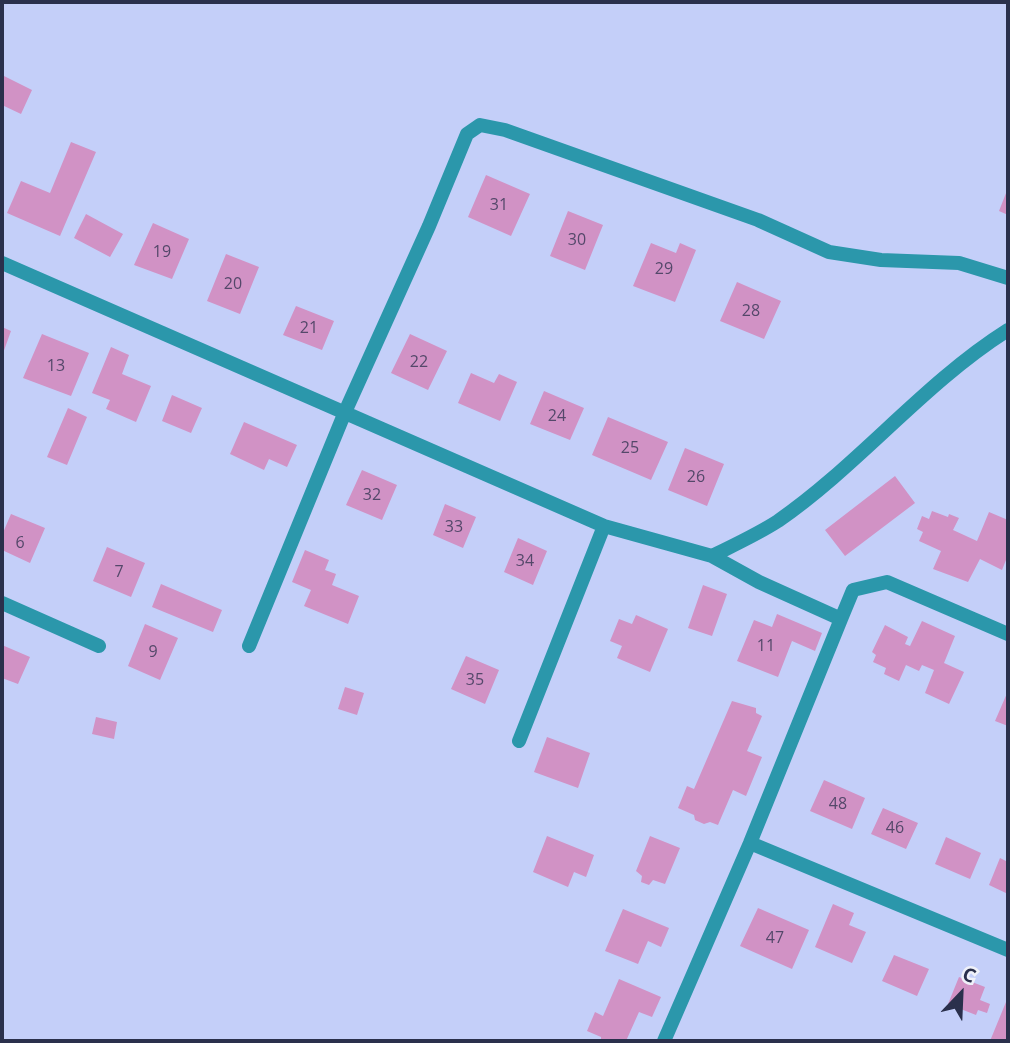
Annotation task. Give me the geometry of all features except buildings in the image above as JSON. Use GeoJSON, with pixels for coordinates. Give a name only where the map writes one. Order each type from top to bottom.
{"type":"FeatureCollection","features":[{"type":"Feature","properties":{"kind":"street"},"geometry":{"type":"LineString","coordinates":[[249,646],[345,412],[429,226],[467,134],[480,125],[505,130],[758,220],[829,252],[881,260],[959,263],[1008,278]]}},
{"type":"Feature","properties":{"kind":"street"},"geometry":{"type":"LineString","coordinates":[[2,263],[604,526],[712,556],[759,582],[841,619]]}},
{"type":"Feature","properties":{"kind":"street"},"geometry":{"type":"LineString","coordinates":[[712,556],[777,521],[980,348],[1008,330]]}},
{"type":"Feature","properties":{"kind":"street"},"geometry":{"type":"LineString","coordinates":[[519,741],[604,526]]}},
{"type":"Feature","properties":{"kind":"street"},"geometry":{"type":"LineString","coordinates":[[664,1041],[750,843],[853,590],[887,582],[1008,634]]}},
{"type":"Feature","properties":{"kind":"street"},"geometry":{"type":"LineString","coordinates":[[2,603],[99,646]]}},
{"type":"Feature","properties":{"kind":"street"},"geometry":{"type":"LineString","coordinates":[[750,843],[1008,950]]}}]}
